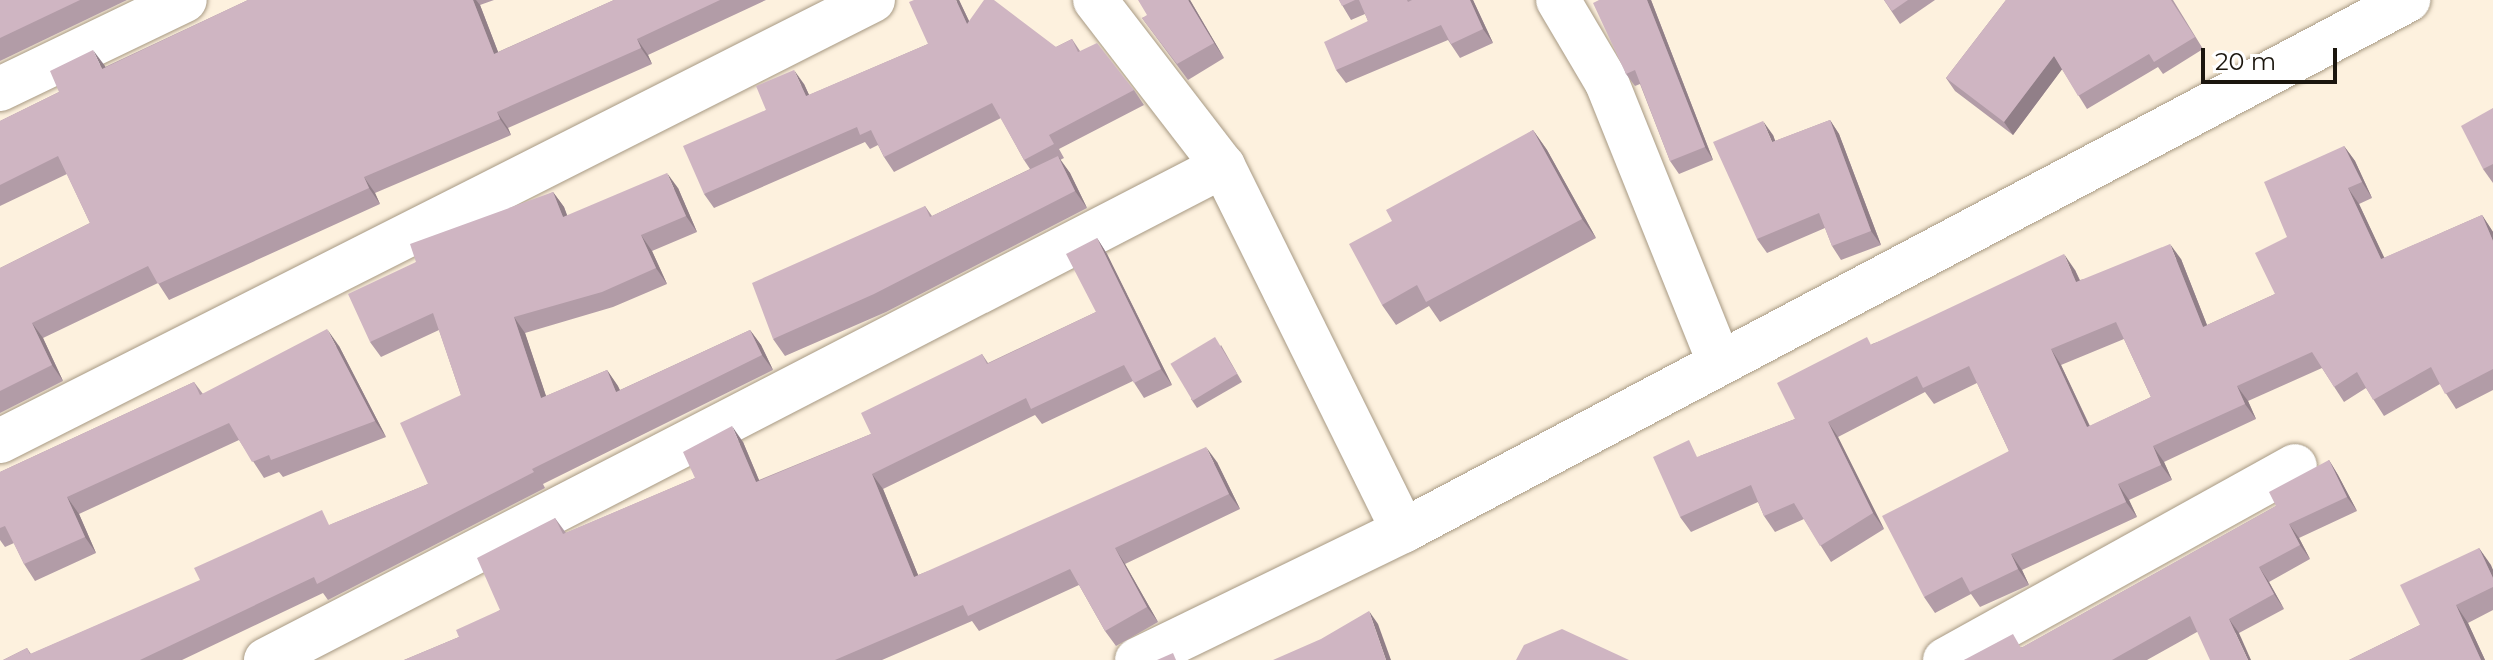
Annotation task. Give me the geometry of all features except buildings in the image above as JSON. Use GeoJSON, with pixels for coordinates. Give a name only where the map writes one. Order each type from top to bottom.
{"type":"FeatureCollection","features":[{"type":"Feature","properties":{"kind":"street"},"geometry":{"type":"LineString","coordinates":[[0,89],[185,0]]}},
{"type":"Feature","properties":{"kind":"street"},"geometry":{"type":"LineString","coordinates":[[0,441],[873,0]]}},
{"type":"Feature","properties":{"kind":"street"},"geometry":{"type":"LineString","coordinates":[[1095,0],[1124,31],[1223,166],[1403,531]]}},
{"type":"Feature","properties":{"kind":"street"},"geometry":{"type":"LineString","coordinates":[[1558,0],[1607,83],[1719,361]]}},
{"type":"Feature","properties":{"kind":"street"},"geometry":{"type":"LineString","coordinates":[[1137,660],[1403,531],[1719,361],[2408,0]]}},
{"type":"Feature","properties":{"kind":"street"},"geometry":{"type":"LineString","coordinates":[[266,660],[1223,166]]}},
{"type":"Feature","properties":{"kind":"street"},"geometry":{"type":"LineString","coordinates":[[1945,660],[2295,466]]}}]}
